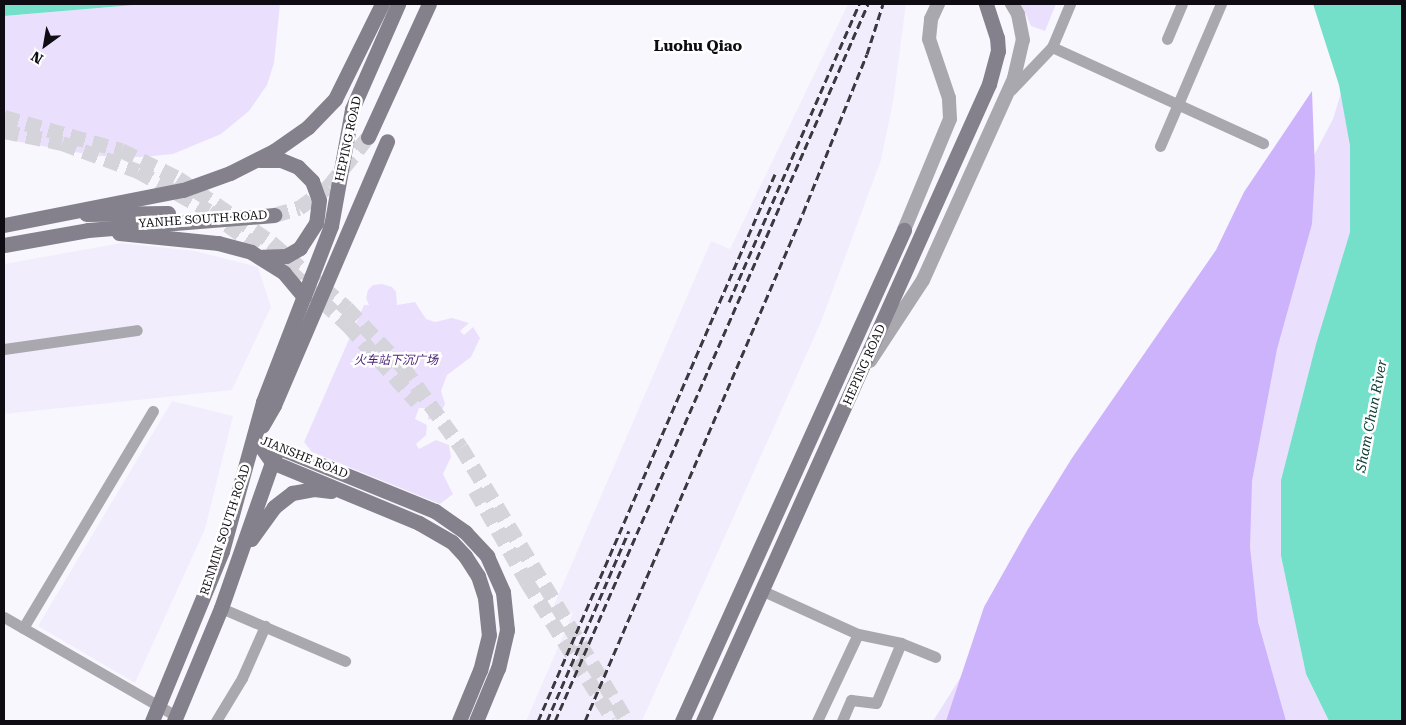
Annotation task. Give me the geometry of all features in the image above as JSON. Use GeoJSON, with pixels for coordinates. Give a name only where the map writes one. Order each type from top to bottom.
{"type":"FeatureCollection","features":[{"type":"Feature","properties":{"kind":"main road"},"geometry":{"type":"LineString","coordinates":[[352,109],[381,4]]}},
{"type":"Feature","properties":{"kind":"main road","name":"YANHE SOUTH ROAD"},"geometry":{"type":"LineString","coordinates":[[4,225],[182,190],[257,161],[291,140],[335,99],[381,4]]}},
{"type":"Feature","properties":{"kind":"main road","name":"HEPING ROAD"},"geometry":{"type":"LineString","coordinates":[[323,250],[333,218],[352,109],[398,4]]}},
{"type":"Feature","properties":{"kind":"main road"},"geometry":{"type":"LineString","coordinates":[[368,136],[430,4]]}},
{"type":"Feature","properties":{"kind":"main road","name":"HEPING ROAD"},"geometry":{"type":"LineString","coordinates":[[703,721],[864,370],[989,84],[998,51],[995,25],[986,4]]}},
{"type":"Feature","properties":{"kind":"main road"},"geometry":{"type":"LineString","coordinates":[[255,438],[274,405],[387,141]]}},
{"type":"Feature","properties":{"kind":"main road"},"geometry":{"type":"LineString","coordinates":[[257,161],[281,160],[298,167],[312,181],[319,200],[316,223],[300,248],[286,256],[262,257]]}},
{"type":"Feature","properties":{"kind":"main road","name":"YANHE SOUTH ROAD"},"geometry":{"type":"LineString","coordinates":[[4,245],[88,230],[274,215],[128,213],[24,220]]}},
{"type":"Feature","properties":{"kind":"main road"},"geometry":{"type":"LineString","coordinates":[[88,230],[218,243],[262,257],[284,273],[304,297]]}},
{"type":"Feature","properties":{"kind":"main road","name":"HEPING ROAD"},"geometry":{"type":"LineString","coordinates":[[682,721],[904,230]]}},
{"type":"Feature","properties":{"kind":"main road","name":"RENMIN SOUTH ROAD"},"geometry":{"type":"LineString","coordinates":[[152,721],[208,590],[255,438],[263,402],[323,250]]}},
{"type":"Feature","properties":{"kind":"main road","name":"JIANSHE ROAD"},"geometry":{"type":"LineString","coordinates":[[255,438],[435,512],[465,532],[487,556],[503,592],[506,630],[498,668],[476,721]]}},
{"type":"Feature","properties":{"kind":"main road","name":"JIANSHE ROAD"},"geometry":{"type":"LineString","coordinates":[[255,438],[272,462],[346,492],[437,533],[465,556],[478,576],[487,607],[488,636],[480,670],[459,721]]}},
{"type":"Feature","properties":{"kind":"main road","name":"RENMIN SOUTH ROAD"},"geometry":{"type":"LineString","coordinates":[[175,719],[221,608],[278,446]]}},
{"type":"Feature","properties":{"kind":"main road"},"geometry":{"type":"LineString","coordinates":[[240,555],[274,507],[292,493],[314,488],[346,492]]}},
{"type":"Feature","properties":{"kind":"street"},"geometry":{"type":"LineString","coordinates":[[904,230],[950,119],[949,98],[929,38],[930,18],[938,4]]}},
{"type":"Feature","properties":{"kind":"street"},"geometry":{"type":"LineString","coordinates":[[864,370],[923,280],[1008,93],[1023,45],[1019,18],[1012,4]]}},
{"type":"Feature","properties":{"kind":"street"},"geometry":{"type":"LineString","coordinates":[[1008,93],[1052,47],[1070,4]]}},
{"type":"Feature","properties":{"kind":"street"},"geometry":{"type":"LineString","coordinates":[[1167,39],[1182,4]]}},
{"type":"Feature","properties":{"kind":"street"},"geometry":{"type":"LineString","coordinates":[[1160,146],[1179,106],[1220,4]]}},
{"type":"Feature","properties":{"kind":"street"},"geometry":{"type":"LineString","coordinates":[[1052,47],[1264,143]]}},
{"type":"Feature","properties":{"kind":"street"},"geometry":{"type":"LineString","coordinates":[[4,349],[137,330]]}},
{"type":"Feature","properties":{"kind":"street"},"geometry":{"type":"LineString","coordinates":[[23,628],[153,411]]}},
{"type":"Feature","properties":{"kind":"street"},"geometry":{"type":"LineString","coordinates":[[763,590],[858,634],[901,643],[934,657]]}},
{"type":"Feature","properties":{"kind":"street"},"geometry":{"type":"LineString","coordinates":[[221,608],[345,660]]}},
{"type":"Feature","properties":{"kind":"street"},"geometry":{"type":"LineString","coordinates":[[4,617],[158,707],[175,719]]}},
{"type":"Feature","properties":{"kind":"street"},"geometry":{"type":"LineString","coordinates":[[216,721],[242,678],[265,626]]}},
{"type":"Feature","properties":{"kind":"street"},"geometry":{"type":"LineString","coordinates":[[818,721],[858,634]]}},
{"type":"Feature","properties":{"kind":"street"},"geometry":{"type":"LineString","coordinates":[[842,721],[851,700],[876,703],[901,643]]}},
{"type":"Feature","properties":{"kind":"shaded area"},"geometry":{"type":"Polygon","coordinates":[[[848,4],[906,4],[893,102],[881,160],[821,322],[642,721],[526,721],[573,613],[554,605],[711,241],[730,249],[848,4]]]}},
{"type":"Feature","properties":{"kind":"shaded area"},"geometry":{"type":"Polygon","coordinates":[[[1312,91],[1315,172],[1312,224],[1277,349],[1252,481],[1250,547],[1258,622],[1286,721],[946,721],[984,607],[1028,529],[1072,458],[1216,250],[1244,192],[1312,91]]]}},
{"type":"Feature","properties":{"kind":"shaded area"},"geometry":{"type":"Polygon","coordinates":[[[121,243],[195,251],[258,267],[271,307],[232,390],[4,414],[4,264],[121,243]]]}},
{"type":"Feature","properties":{"kind":"shaded area"},"geometry":{"type":"Polygon","coordinates":[[[172,401],[233,416],[205,529],[135,683],[38,626],[172,401]]]}},
{"type":"Feature","properties":{"kind":"green space"},"geometry":{"type":"Polygon","coordinates":[[[146,4],[280,4],[274,63],[267,85],[249,111],[221,134],[173,154],[142,157],[97,156],[4,139],[4,16],[146,4]]]}},
{"type":"Feature","properties":{"kind":"green space"},"geometry":{"type":"Polygon","coordinates":[[[1016,4],[1056,4],[1045,31],[1031,26],[1024,10],[1016,4]]]}},
{"type":"Feature","properties":{"kind":"green space"},"geometry":{"type":"Polygon","coordinates":[[[1341,93],[1350,146],[1350,232],[1316,344],[1281,480],[1281,556],[1306,674],[1329,721],[933,721],[1024,577],[1272,235],[1333,119],[1341,93]]]}},
{"type":"Feature","properties":{"kind":"green space","name":"火车站下沉广场"},"geometry":{"type":"Polygon","coordinates":[[[382,284],[392,287],[396,292],[397,305],[415,302],[426,319],[435,322],[452,318],[469,323],[460,331],[464,335],[473,327],[480,338],[471,357],[447,375],[441,391],[445,404],[438,417],[428,420],[429,408],[419,408],[415,419],[427,425],[426,435],[416,444],[419,449],[436,440],[449,445],[451,457],[443,474],[453,494],[440,504],[312,452],[304,442],[364,305],[369,305],[366,298],[368,290],[373,285],[382,284]]]}},
{"type":"Feature","properties":{"kind":"water"},"geometry":{"type":"Polygon","coordinates":[[[4,4],[146,4],[4,16],[4,4]]]}},
{"type":"Feature","properties":{"kind":"water","name":"Sham Chun River"},"geometry":{"type":"Polygon","coordinates":[[[1313,4],[1402,4],[1402,721],[1329,721],[1306,674],[1281,556],[1281,480],[1316,344],[1350,232],[1350,146],[1339,85],[1313,4]]]}},
{"type":"Feature","properties":{"kind":"tunnel"},"geometry":{"type":"LineString","coordinates":[[4,117],[121,150],[178,178],[271,242],[347,308],[403,367],[461,447],[627,721]]}},
{"type":"Feature","properties":{"kind":"tunnel"},"geometry":{"type":"LineString","coordinates":[[4,131],[62,143],[138,171],[209,211],[289,270],[348,325],[417,402]]}},
{"type":"Feature","properties":{"kind":"tunnel"},"geometry":{"type":"LineString","coordinates":[[274,215],[299,208],[329,186],[368,137]]}},
{"type":"Feature","properties":{"kind":"tunnel"},"geometry":{"type":"LineString","coordinates":[[475,490],[527,582],[613,719]]}},
{"type":"Feature","properties":{"kind":"railway"},"geometry":{"type":"LineString","coordinates":[[729,302],[859,4]]}},
{"type":"Feature","properties":{"kind":"railway"},"geometry":{"type":"LineString","coordinates":[[555,721],[868,4]]}},
{"type":"Feature","properties":{"kind":"railway"},"geometry":{"type":"LineString","coordinates":[[585,721],[803,213],[867,54],[883,4]]}},
{"type":"Feature","properties":{"kind":"railway"},"geometry":{"type":"LineString","coordinates":[[538,721],[775,174]]}},
{"type":"Feature","properties":{"kind":"railway"},"geometry":{"type":"LineString","coordinates":[[547,721],[629,531]]}},
{"type":"Feature","properties":{"kind":"district","name":"Luohu Qiao"},"geometry":{"type":"Point","coordinates":[698,47]}}]}
